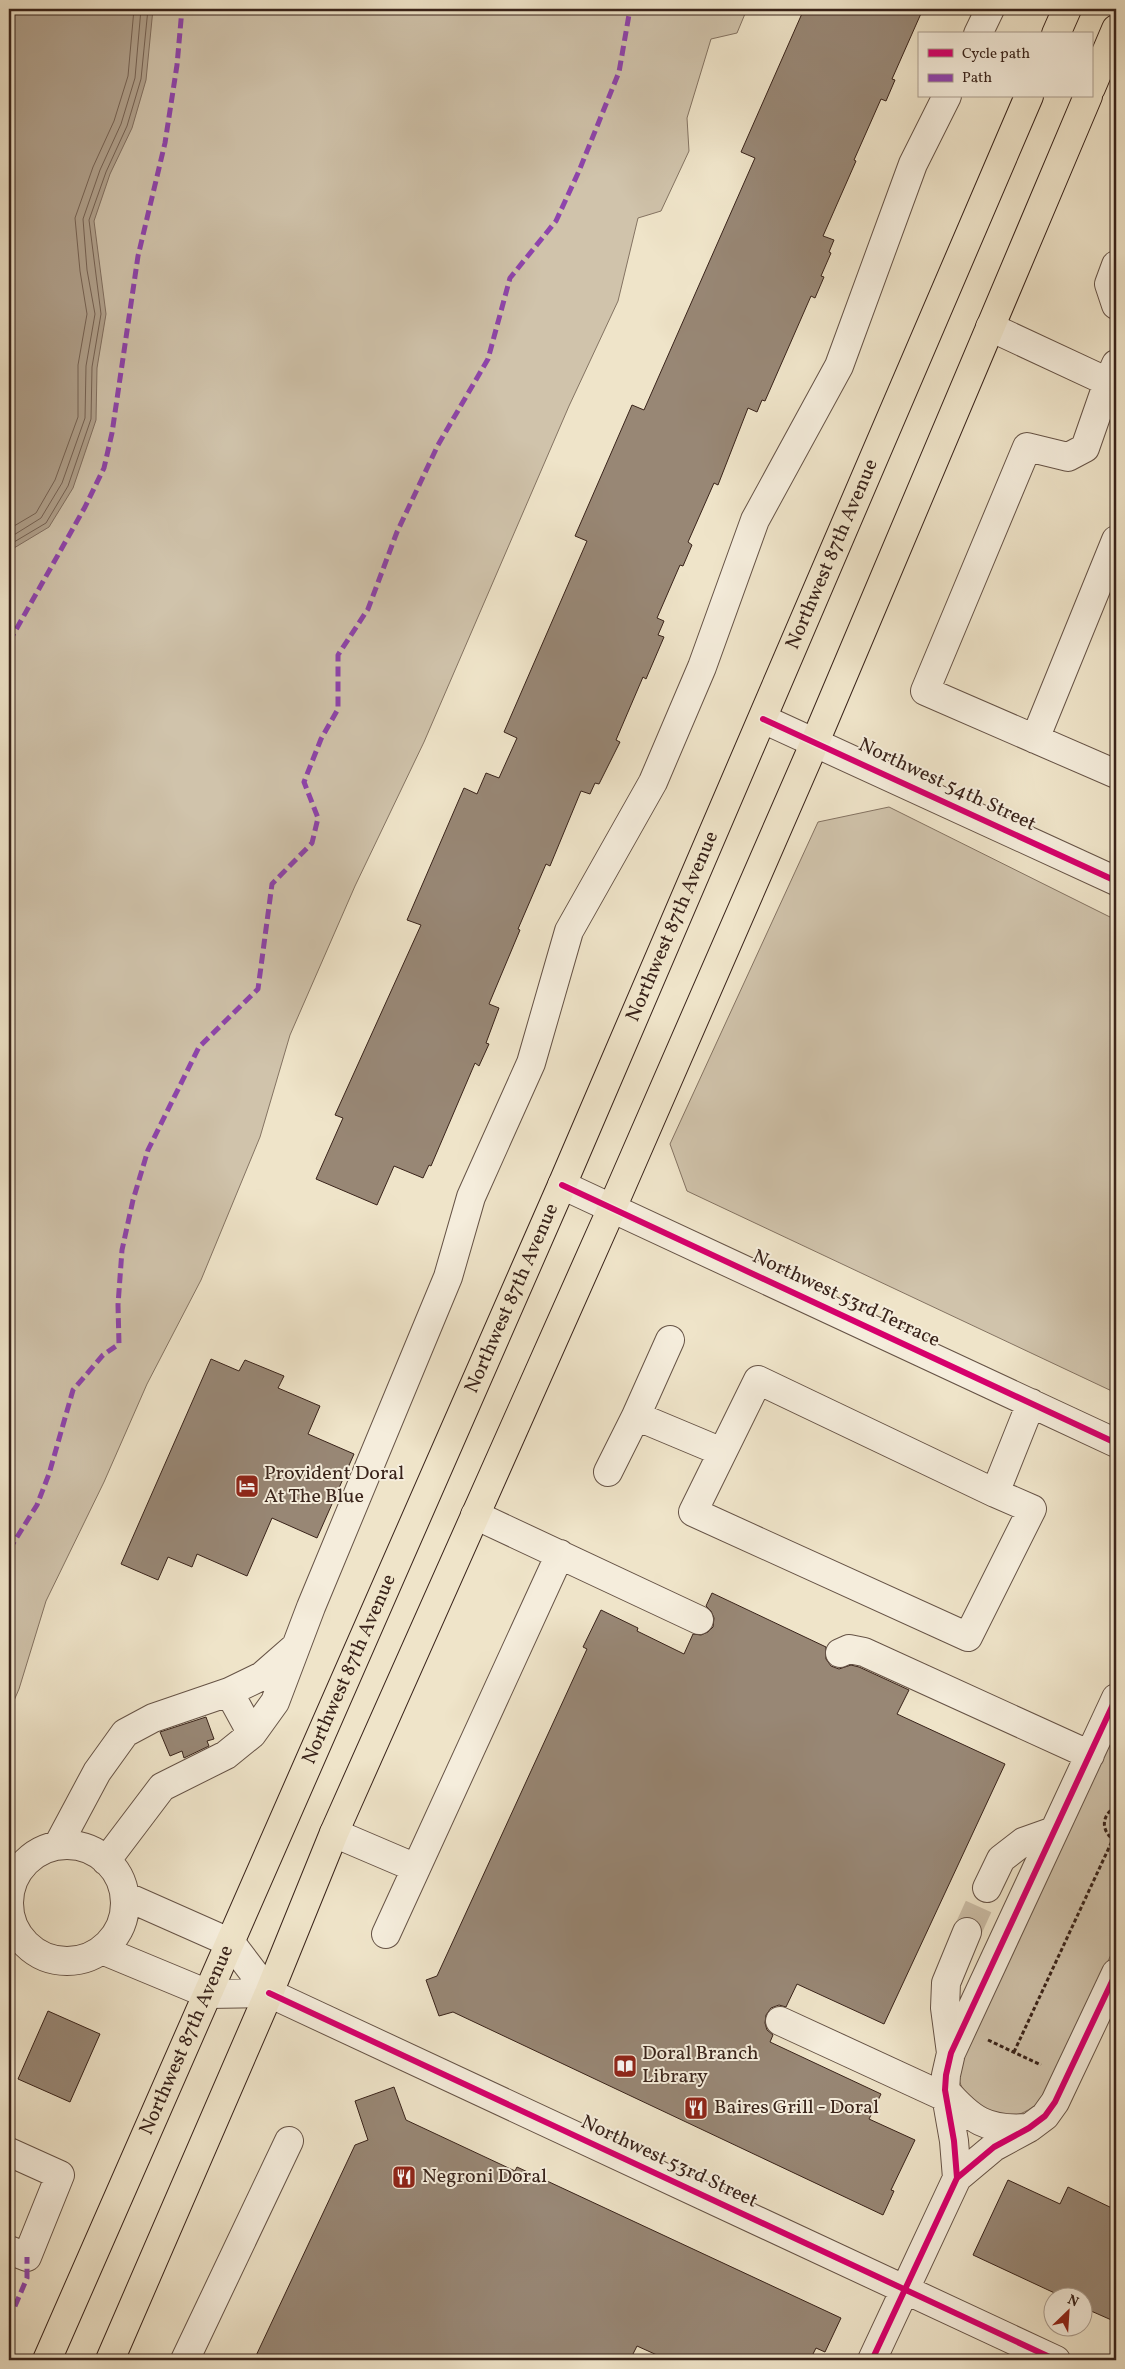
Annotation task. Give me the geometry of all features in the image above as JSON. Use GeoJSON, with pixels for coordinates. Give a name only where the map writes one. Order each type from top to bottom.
{"type":"FeatureCollection","features":[{"type":"Feature","properties":{"kind":"main road"},"geometry":{"type":"LineString","coordinates":[[1057,32],[1067,9]]}},
{"type":"Feature","properties":{"kind":"main road"},"geometry":{"type":"LineString","coordinates":[[1092,86],[1116,29]]}},
{"type":"Feature","properties":{"kind":"main road","name":"Northwest 87th Avenue"},"geometry":{"type":"LineString","coordinates":[[47,2360],[562,1185],[1029,98]]}},
{"type":"Feature","properties":{"kind":"main road"},"geometry":{"type":"LineString","coordinates":[[110,2360],[269,1993],[334,1833],[612,1208],[815,742],[1087,98]]}},
{"type":"Feature","properties":{"kind":"street"},"geometry":{"type":"LineString","coordinates":[[979,32],[990,9]]}},
{"type":"Feature","properties":{"kind":"street"},"geometry":{"type":"LineString","coordinates":[[106,1860],[162,1787],[226,1755],[252,1734],[275,1702],[296,1646],[448,1277],[471,1197],[531,1064],[569,931],[652,782],[702,667],[755,520],[839,366],[913,164],[946,98]]}},
{"type":"Feature","properties":{"kind":"street"},"geometry":{"type":"LineString","coordinates":[[1116,265],[1109,284],[1116,305]]}},
{"type":"Feature","properties":{"kind":"street"},"geometry":{"type":"LineString","coordinates":[[990,327],[1113,378],[1085,448],[1068,457],[1027,447],[925,691],[1116,774]]}},
{"type":"Feature","properties":{"kind":"street"},"geometry":{"type":"LineString","coordinates":[[1035,739],[1116,540]]}},
{"type":"Feature","properties":{"kind":"street","name":"Northwest 54th Street"},"geometry":{"type":"LineString","coordinates":[[763,719],[1116,881]]}},
{"type":"Feature","properties":{"kind":"street","name":"Northwest 53rd Terrace"},"geometry":{"type":"LineString","coordinates":[[562,1185],[1116,1443]]}},
{"type":"Feature","properties":{"kind":"street"},"geometry":{"type":"LineString","coordinates":[[608,1472],[636,1416],[670,1340]]}},
{"type":"Feature","properties":{"kind":"street"},"geometry":{"type":"LineString","coordinates":[[758,1380],[995,1493],[1032,1509],[968,1637],[693,1512],[758,1380]]}},
{"type":"Feature","properties":{"kind":"street"},"geometry":{"type":"LineString","coordinates":[[995,1493],[1031,1403]]}},
{"type":"Feature","properties":{"kind":"street"},"geometry":{"type":"LineString","coordinates":[[636,1416],[722,1452]]}},
{"type":"Feature","properties":{"kind":"street"},"geometry":{"type":"LineString","coordinates":[[476,1515],[699,1620]]}},
{"type":"Feature","properties":{"kind":"street"},"geometry":{"type":"LineString","coordinates":[[386,1934],[560,1554]]}},
{"type":"Feature","properties":{"kind":"street"},"geometry":{"type":"LineString","coordinates":[[58,1845],[97,1772],[125,1733],[153,1718],[229,1692],[262,1676],[296,1646]]}},
{"type":"Feature","properties":{"kind":"street"},"geometry":{"type":"LineString","coordinates":[[840,1653],[849,1649],[864,1652],[1090,1755]]}},
{"type":"Feature","properties":{"kind":"street"},"geometry":{"type":"LineString","coordinates":[[229,1692],[252,1734]]}},
{"type":"Feature","properties":{"kind":"street"},"geometry":{"type":"LineString","coordinates":[[957,2178],[954,2142],[946,2094],[946,2075],[951,2053],[1116,1698]]}},
{"type":"Feature","properties":{"kind":"street"},"geometry":{"type":"LineString","coordinates":[[988,1888],[1001,1859],[1023,1842],[1054,1831]]}},
{"type":"Feature","properties":{"kind":"street"},"geometry":{"type":"LineString","coordinates":[[334,1833],[416,1868]]}},
{"type":"Feature","properties":{"kind":"street"},"geometry":{"type":"LineString","coordinates":[[58,1845],[80,1846],[94,1851],[106,1860],[122,1882],[125,1896],[124,1916],[116,1935],[102,1950],[85,1958],[67,1961],[49,1958],[14,1944],[9,1897],[15,1878],[27,1861],[44,1849],[58,1845]]}},
{"type":"Feature","properties":{"kind":"street"},"geometry":{"type":"LineString","coordinates":[[125,1896],[231,1943]]}},
{"type":"Feature","properties":{"kind":"street"},"geometry":{"type":"LineString","coordinates":[[951,2053],[945,2008],[946,1983],[967,1932]]}},
{"type":"Feature","properties":{"kind":"street","name":"Northwest 53rd Street"},"geometry":{"type":"LineString","coordinates":[[231,1943],[269,1993]]}},
{"type":"Feature","properties":{"kind":"street"},"geometry":{"type":"LineString","coordinates":[[102,1950],[208,1994]]}},
{"type":"Feature","properties":{"kind":"street"},"geometry":{"type":"LineString","coordinates":[[872,2360],[957,2178],[994,2147],[1029,2128],[1050,2109],[1068,2077],[1116,1974]]}},
{"type":"Feature","properties":{"kind":"street","name":"Northwest 53rd Street"},"geometry":{"type":"LineString","coordinates":[[208,1994],[269,1993],[1056,2360]]}},
{"type":"Feature","properties":{"kind":"street"},"geometry":{"type":"LineString","coordinates":[[780,2021],[946,2094],[976,2120],[992,2127],[1008,2130],[1029,2128]]}},
{"type":"Feature","properties":{"kind":"street"},"geometry":{"type":"LineString","coordinates":[[185,2360],[290,2141]]}},
{"type":"Feature","properties":{"kind":"street"},"geometry":{"type":"LineString","coordinates":[[9,2152],[60,2175],[27,2257],[9,2250]]}},
{"type":"Feature","properties":{"kind":"path"},"geometry":{"type":"LineString","coordinates":[[1014,2052],[1115,1840],[1107,1834],[1104,1823],[1108,1813],[1116,1807]]}},
{"type":"Feature","properties":{"kind":"path"},"geometry":{"type":"LineString","coordinates":[[962,2028],[1068,2077]]}},
{"type":"Feature","properties":{"kind":"shaded area"},"geometry":{"type":"Polygon","coordinates":[[[9,9],[747,9],[737,33],[711,39],[687,118],[689,151],[661,211],[638,218],[618,301],[569,406],[424,742],[355,886],[290,1035],[260,1137],[201,1280],[147,1384],[104,1482],[46,1601],[19,1689],[9,1712],[9,9]]]}},
{"type":"Feature","properties":{"kind":"shaded area"},"geometry":{"type":"Polygon","coordinates":[[[889,807],[1116,920],[1116,1393],[687,1191],[670,1144],[818,822],[889,807]]]}},
{"type":"Feature","properties":{"kind":"shaded area"},"geometry":{"type":"Polygon","coordinates":[[[1116,1717],[1116,1944],[1044,2098],[1029,2110],[1014,2116],[999,2115],[981,2107],[967,2095],[956,2069],[1116,1717]]]}},
{"type":"Feature","properties":{"kind":"water"},"geometry":{"type":"Polygon","coordinates":[[[9,9],[153,9],[146,80],[132,128],[110,174],[94,221],[106,314],[97,368],[96,420],[73,488],[49,527],[9,551],[9,9]]]}},
{"type":"Feature","properties":{"kind":"building"},"geometry":{"type":"Polygon","coordinates":[[[804,9],[923,9],[892,79],[895,80],[886,101],[881,99],[823,236],[834,240],[829,252],[831,253],[821,276],[824,277],[815,298],[811,296],[765,401],[762,400],[757,412],[748,408],[718,485],[714,483],[688,542],[692,545],[683,566],[680,565],[657,618],[664,621],[658,635],[664,637],[646,679],[643,677],[616,740],[620,742],[599,784],[595,783],[590,794],[581,791],[550,866],[546,864],[518,929],[520,930],[489,1004],[499,1008],[486,1043],[489,1044],[479,1066],[475,1063],[431,1166],[429,1165],[423,1178],[394,1166],[377,1205],[316,1179],[343,1118],[335,1115],[421,925],[407,920],[464,788],[477,794],[486,773],[499,778],[517,738],[504,732],[587,541],[575,536],[632,405],[644,410],[755,158],[741,152],[804,9]]]}},
{"type":"Feature","properties":{"kind":"building","name":"Provident Doral At The Blue"},"geometry":{"type":"Polygon","coordinates":[[[211,1359],[239,1371],[245,1360],[284,1376],[278,1388],[320,1406],[308,1434],[354,1454],[317,1538],[272,1518],[247,1576],[197,1554],[192,1567],[168,1557],[158,1580],[121,1564],[211,1359]]]}},
{"type":"Feature","properties":{"kind":"building"},"geometry":{"type":"Polygon","coordinates":[[[712,1593],[826,1647],[826,1659],[831,1666],[839,1669],[851,1665],[859,1667],[909,1690],[897,1714],[1005,1764],[884,2024],[797,1984],[786,2007],[779,2005],[771,2008],[766,2015],[765,2023],[767,2030],[773,2035],[770,2042],[881,2094],[869,2119],[915,2140],[891,2190],[894,2191],[883,2215],[453,2012],[439,2016],[426,1980],[437,1976],[587,1649],[583,1647],[601,1610],[638,1628],[637,1631],[684,1654],[693,1634],[701,1635],[713,1627],[714,1618],[706,1606],[712,1593]]]}},
{"type":"Feature","properties":{"kind":"building"},"geometry":{"type":"Polygon","coordinates":[[[206,1717],[214,1739],[207,1741],[209,1746],[184,1758],[182,1751],[170,1756],[160,1732],[206,1717]]]}},
{"type":"Feature","properties":{"kind":"building"},"geometry":{"type":"Polygon","coordinates":[[[48,2011],[100,2034],[70,2102],[18,2079],[48,2011]]]}},
{"type":"Feature","properties":{"kind":"building"},"geometry":{"type":"Polygon","coordinates":[[[394,2087],[406,2120],[515,2171],[517,2167],[841,2318],[825,2352],[816,2348],[810,2360],[668,2360],[637,2346],[630,2360],[254,2360],[355,2145],[368,2140],[355,2101],[394,2087]]]}},
{"type":"Feature","properties":{"kind":"building"},"geometry":{"type":"Polygon","coordinates":[[[1008,2180],[1060,2204],[1068,2187],[1116,2210],[1116,2322],[1092,2311],[1092,2286],[1042,2287],[973,2255],[1008,2180]]]}},
{"type":"Feature","properties":{"kind":"tunnel"},"geometry":{"type":"LineString","coordinates":[[967,1932],[987,1888]]}},
{"type":"Feature","properties":{"kind":"marked path"},"geometry":{"type":"LineString","coordinates":[[9,642],[85,507],[104,468],[112,433],[138,256],[165,143],[177,65],[182,9]]}},
{"type":"Feature","properties":{"kind":"marked path"},"geometry":{"type":"LineString","coordinates":[[9,1550],[37,1505],[49,1474],[73,1390],[103,1355],[119,1344],[118,1305],[122,1250],[133,1200],[148,1150],[199,1047],[258,989],[272,884],[312,843],[318,818],[304,782],[321,739],[338,709],[338,655],[368,609],[397,532],[438,445],[488,359],[510,278],[556,221],[579,171],[619,72],[630,9]]}},
{"type":"Feature","properties":{"kind":"marked path"},"geometry":{"type":"LineString","coordinates":[[9,2320],[27,2278],[27,2257]]}},
{"type":"Feature","properties":{"kind":"cycle path"},"geometry":{"type":"LineString","coordinates":[[763,719],[1116,881]]}},
{"type":"Feature","properties":{"kind":"cycle path"},"geometry":{"type":"LineString","coordinates":[[562,1185],[1116,1443]]}},
{"type":"Feature","properties":{"kind":"cycle path"},"geometry":{"type":"LineString","coordinates":[[957,2178],[954,2141],[945,2090],[951,2053],[1116,1698]]}},
{"type":"Feature","properties":{"kind":"cycle path"},"geometry":{"type":"LineString","coordinates":[[872,2360],[957,2178],[994,2147],[1029,2128],[1045,2116],[1055,2102],[1116,1973]]}},
{"type":"Feature","properties":{"kind":"cycle path"},"geometry":{"type":"LineString","coordinates":[[269,1993],[1056,2360]]}},
{"type":"Feature","properties":{"kind":"place","name":"Provident Doral At The Blue"},"geometry":{"type":"Point","coordinates":[247,1486]}},
{"type":"Feature","properties":{"kind":"place","name":"Doral Branch Library"},"geometry":{"type":"Point","coordinates":[625,2066]}},
{"type":"Feature","properties":{"kind":"place","name":"Baires Grill - Doral"},"geometry":{"type":"Point","coordinates":[696,2108]}},
{"type":"Feature","properties":{"kind":"place","name":"Negroni Doral"},"geometry":{"type":"Point","coordinates":[404,2177]}}]}
